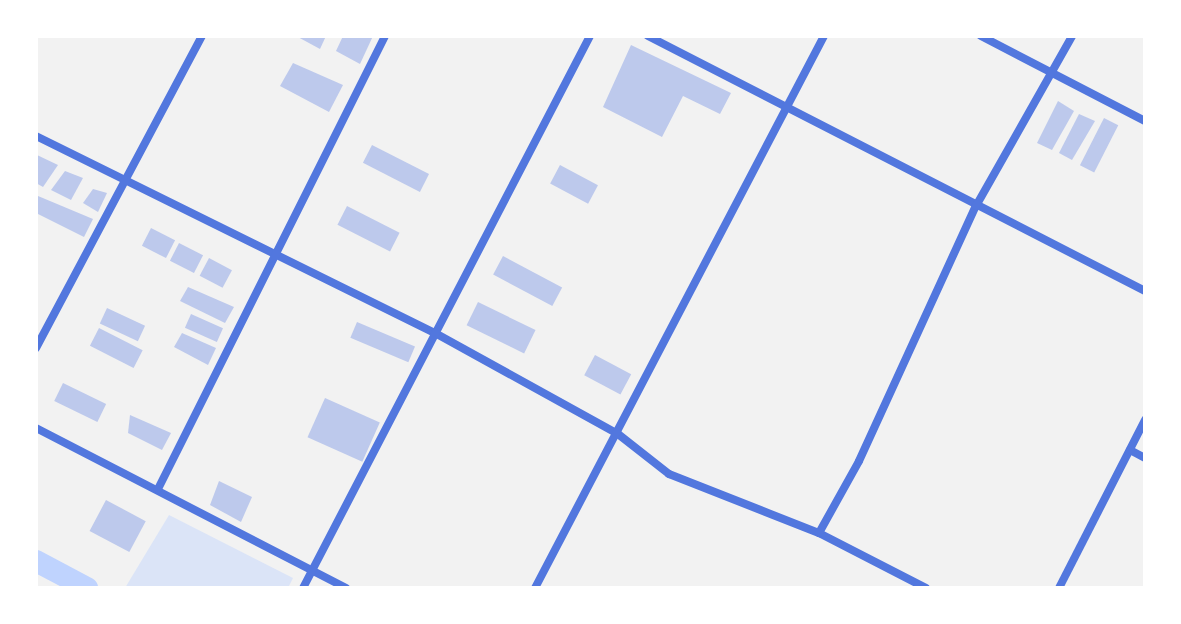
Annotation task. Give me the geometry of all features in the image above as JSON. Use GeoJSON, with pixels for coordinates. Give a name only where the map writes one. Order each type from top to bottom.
{"type":"FeatureCollection","features":[{"type":"Feature","properties":{"kind":"street"},"geometry":{"type":"LineString","coordinates":[[36,348],[129,180],[202,36]]}},
{"type":"Feature","properties":{"kind":"street"},"geometry":{"type":"LineString","coordinates":[[158,489],[385,36]]}},
{"type":"Feature","properties":{"kind":"street"},"geometry":{"type":"LineString","coordinates":[[303,588],[590,36]]}},
{"type":"Feature","properties":{"kind":"street"},"geometry":{"type":"LineString","coordinates":[[648,36],[1145,291]]}},
{"type":"Feature","properties":{"kind":"street"},"geometry":{"type":"LineString","coordinates":[[535,588],[824,36]]}},
{"type":"Feature","properties":{"kind":"street"},"geometry":{"type":"LineString","coordinates":[[981,36],[1145,121]]}},
{"type":"Feature","properties":{"kind":"street"},"geometry":{"type":"LineString","coordinates":[[819,533],[859,461],[976,206],[1072,36]]}},
{"type":"Feature","properties":{"kind":"street"},"geometry":{"type":"LineString","coordinates":[[36,136],[435,333],[618,434],[669,474],[819,533],[926,588]]}},
{"type":"Feature","properties":{"kind":"street"},"geometry":{"type":"LineString","coordinates":[[1059,588],[1145,420]]}},
{"type":"Feature","properties":{"kind":"street"},"geometry":{"type":"LineString","coordinates":[[36,428],[346,588]]}},
{"type":"Feature","properties":{"kind":"street"},"geometry":{"type":"LineString","coordinates":[[1130,450],[1145,458]]}},
{"type":"Feature","properties":{"kind":"shaded area"},"geometry":{"type":"Polygon","coordinates":[[[169,515],[293,578],[288,588],[125,588],[169,515]]]}},
{"type":"Feature","properties":{"kind":"building"},"geometry":{"type":"Polygon","coordinates":[[[296,36],[326,36],[320,49],[296,36]]]}},
{"type":"Feature","properties":{"kind":"building"},"geometry":{"type":"Polygon","coordinates":[[[343,36],[373,36],[360,64],[336,51],[343,36]]]}},
{"type":"Feature","properties":{"kind":"building"},"geometry":{"type":"Polygon","coordinates":[[[631,45],[731,93],[720,114],[683,96],[662,137],[603,107],[631,45]]]}},
{"type":"Feature","properties":{"kind":"building"},"geometry":{"type":"Polygon","coordinates":[[[293,63],[343,85],[329,112],[280,86],[293,63]]]}},
{"type":"Feature","properties":{"kind":"building"},"geometry":{"type":"Polygon","coordinates":[[[1058,101],[1074,111],[1052,150],[1037,143],[1058,101]]]}},
{"type":"Feature","properties":{"kind":"building"},"geometry":{"type":"Polygon","coordinates":[[[1079,114],[1095,121],[1072,160],[1059,153],[1079,114]]]}},
{"type":"Feature","properties":{"kind":"building"},"geometry":{"type":"Polygon","coordinates":[[[1104,118],[1118,125],[1094,172],[1080,165],[1104,118]]]}},
{"type":"Feature","properties":{"kind":"building"},"geometry":{"type":"Polygon","coordinates":[[[372,145],[429,174],[420,192],[363,163],[372,145]]]}},
{"type":"Feature","properties":{"kind":"building"},"geometry":{"type":"Polygon","coordinates":[[[37,155],[58,165],[43,187],[36,183],[37,155]]]}},
{"type":"Feature","properties":{"kind":"building"},"geometry":{"type":"Polygon","coordinates":[[[560,165],[598,185],[588,204],[550,184],[560,165]]]}},
{"type":"Feature","properties":{"kind":"building"},"geometry":{"type":"Polygon","coordinates":[[[65,171],[83,178],[71,200],[51,190],[65,171]]]}},
{"type":"Feature","properties":{"kind":"building"},"geometry":{"type":"Polygon","coordinates":[[[93,189],[107,193],[98,212],[83,203],[93,189]]]}},
{"type":"Feature","properties":{"kind":"building"},"geometry":{"type":"Polygon","coordinates":[[[38,196],[93,219],[84,237],[36,213],[38,196]]]}},
{"type":"Feature","properties":{"kind":"building"},"geometry":{"type":"Polygon","coordinates":[[[347,206],[400,233],[390,251],[337,225],[347,206]]]}},
{"type":"Feature","properties":{"kind":"building"},"geometry":{"type":"Polygon","coordinates":[[[151,228],[175,240],[166,258],[142,246],[151,228]]]}},
{"type":"Feature","properties":{"kind":"building"},"geometry":{"type":"Polygon","coordinates":[[[179,243],[203,255],[194,273],[170,261],[179,243]]]}},
{"type":"Feature","properties":{"kind":"building"},"geometry":{"type":"Polygon","coordinates":[[[503,256],[562,287],[552,306],[493,275],[503,256]]]}},
{"type":"Feature","properties":{"kind":"building"},"geometry":{"type":"Polygon","coordinates":[[[209,258],[232,270],[223,288],[200,276],[209,258]]]}},
{"type":"Feature","properties":{"kind":"building"},"geometry":{"type":"Polygon","coordinates":[[[188,287],[234,307],[225,323],[180,301],[188,287]]]}},
{"type":"Feature","properties":{"kind":"building"},"geometry":{"type":"Polygon","coordinates":[[[478,302],[536,330],[524,353],[467,325],[478,302]]]}},
{"type":"Feature","properties":{"kind":"building"},"geometry":{"type":"Polygon","coordinates":[[[107,308],[145,326],[138,341],[100,323],[107,308]]]}},
{"type":"Feature","properties":{"kind":"building"},"geometry":{"type":"Polygon","coordinates":[[[191,314],[223,328],[217,342],[185,328],[191,314]]]}},
{"type":"Feature","properties":{"kind":"building"},"geometry":{"type":"Polygon","coordinates":[[[357,322],[415,347],[408,362],[350,338],[357,322]]]}},
{"type":"Feature","properties":{"kind":"building"},"geometry":{"type":"Polygon","coordinates":[[[99,328],[143,350],[134,368],[90,346],[99,328]]]}},
{"type":"Feature","properties":{"kind":"building"},"geometry":{"type":"Polygon","coordinates":[[[182,333],[216,348],[208,365],[174,347],[182,333]]]}},
{"type":"Feature","properties":{"kind":"building"},"geometry":{"type":"Polygon","coordinates":[[[595,355],[631,374],[620,395],[584,375],[595,355]]]}},
{"type":"Feature","properties":{"kind":"building"},"geometry":{"type":"Polygon","coordinates":[[[63,383],[106,404],[97,422],[54,401],[63,383]]]}},
{"type":"Feature","properties":{"kind":"building"},"geometry":{"type":"Polygon","coordinates":[[[325,398],[380,422],[362,462],[308,437],[325,398]]]}},
{"type":"Feature","properties":{"kind":"building"},"geometry":{"type":"Polygon","coordinates":[[[130,415],[171,433],[162,450],[128,433],[130,415]]]}},
{"type":"Feature","properties":{"kind":"building"},"geometry":{"type":"Polygon","coordinates":[[[219,481],[252,497],[241,522],[210,505],[219,481]]]}},
{"type":"Feature","properties":{"kind":"building"},"geometry":{"type":"Polygon","coordinates":[[[106,500],[146,521],[129,552],[90,531],[106,500]]]}},
{"type":"Feature","properties":{"kind":"waterway"},"geometry":{"type":"LineString","coordinates":[[36,561],[87,588]]}}]}
